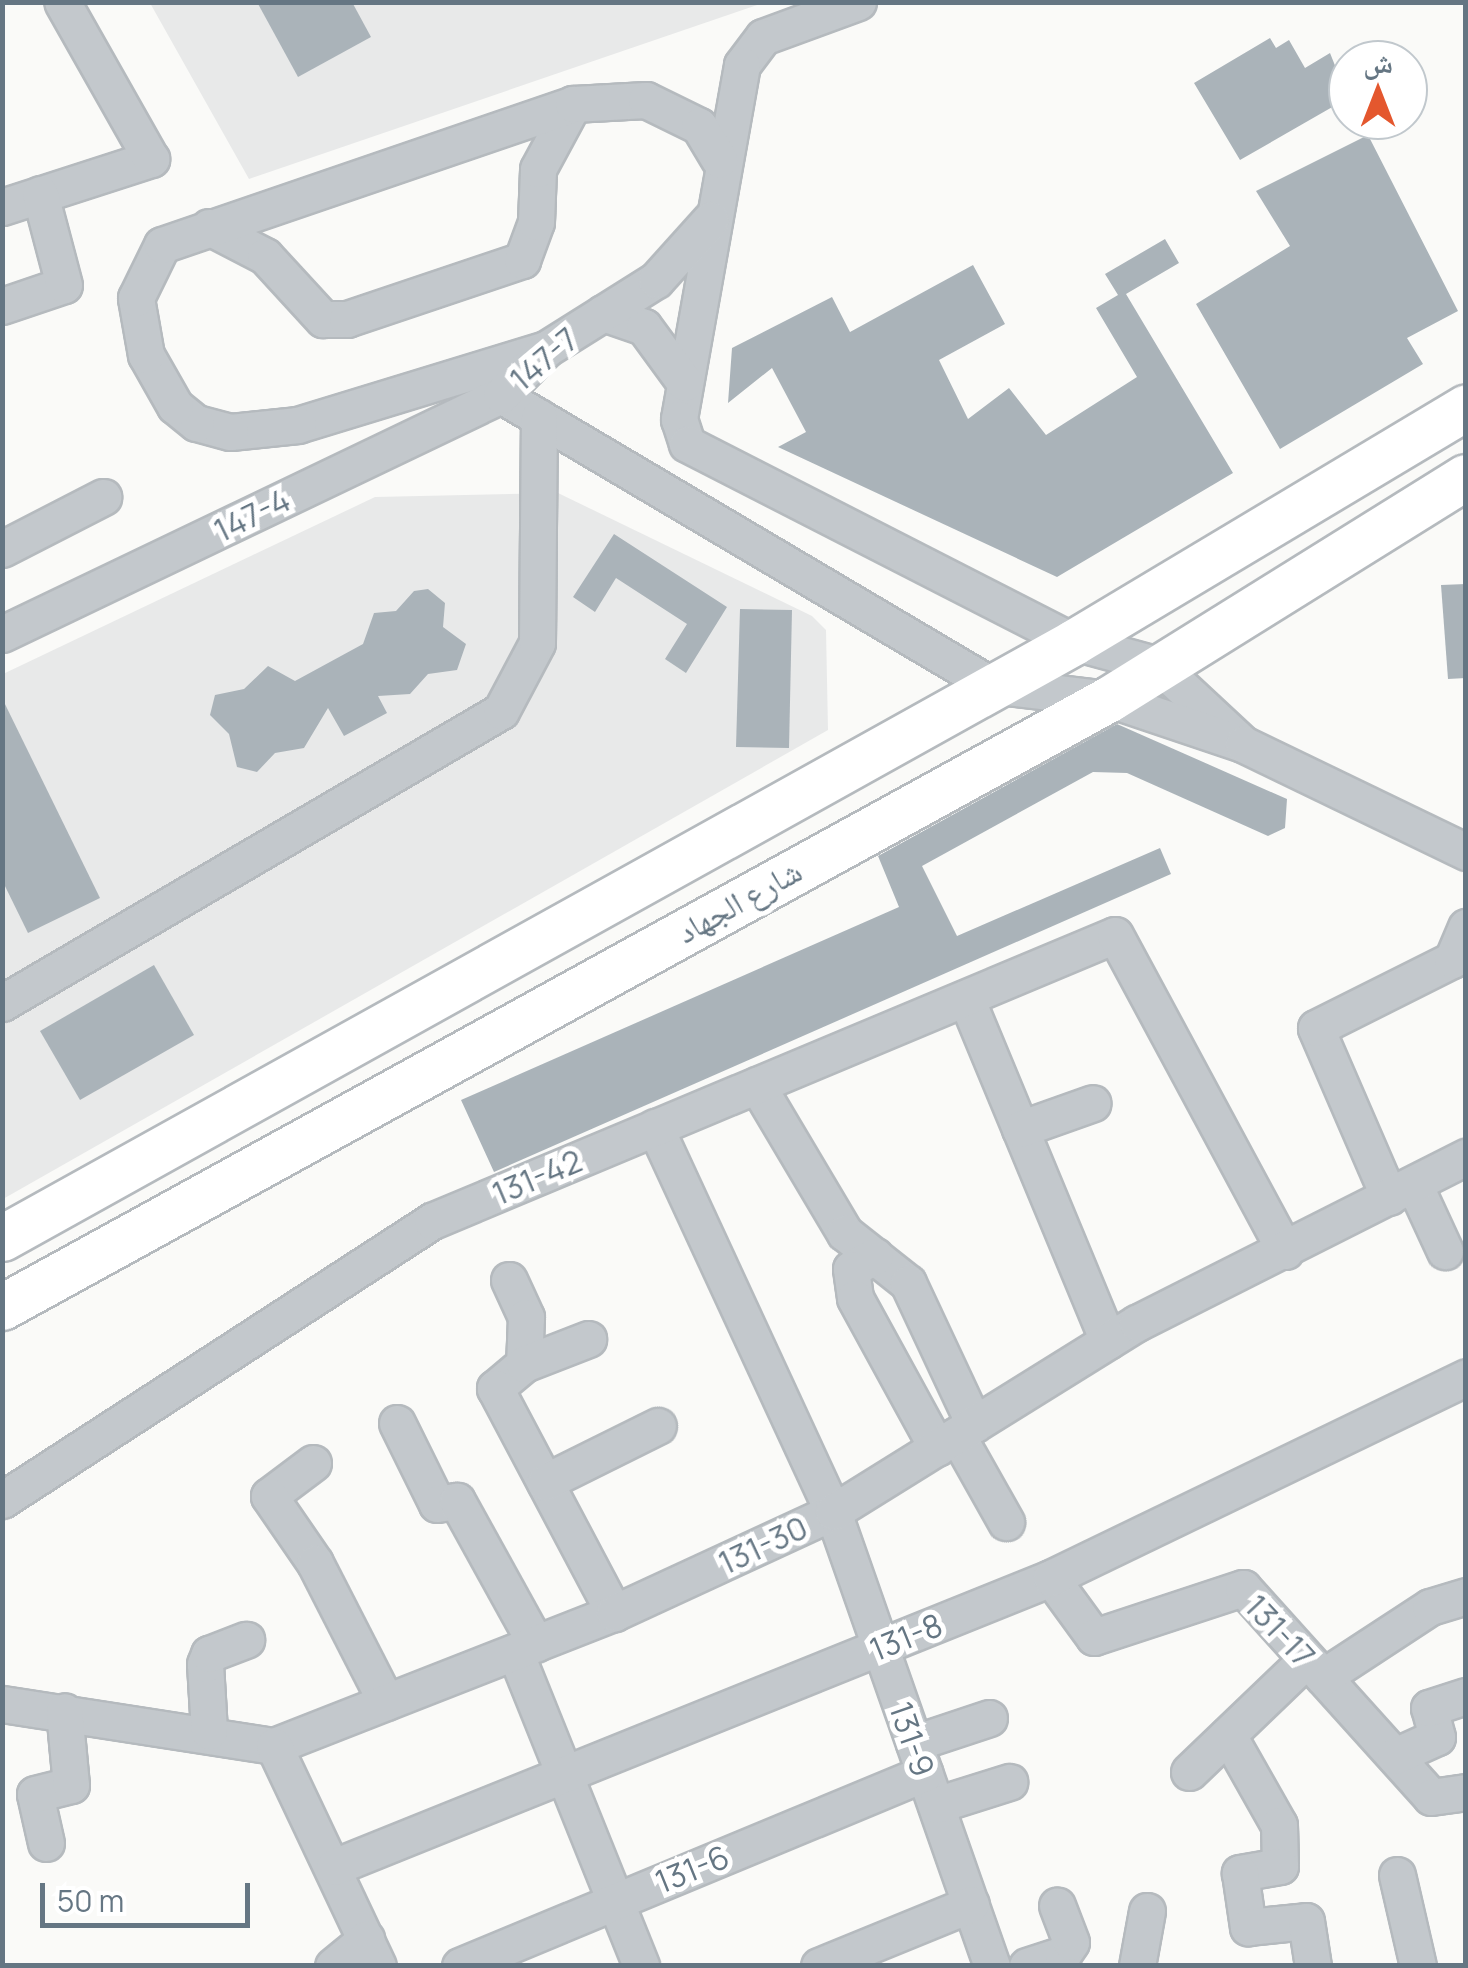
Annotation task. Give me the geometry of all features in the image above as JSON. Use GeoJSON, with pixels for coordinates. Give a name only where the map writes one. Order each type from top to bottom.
{"type":"FeatureCollection","features":[{"type":"Feature","properties":{"kind":"main road","name":"شارع الجهاد"},"geometry":{"type":"LineString","coordinates":[[2,1238],[1074,642],[1466,407]]}},
{"type":"Feature","properties":{"kind":"main road","name":"شارع الجهاد"},"geometry":{"type":"LineString","coordinates":[[2,1307],[1109,699],[1466,477]]}},
{"type":"Feature","properties":{"kind":"street"},"geometry":{"type":"LineString","coordinates":[[2,206],[151,159],[62,2]]}},
{"type":"Feature","properties":{"kind":"street"},"geometry":{"type":"LineString","coordinates":[[858,2],[763,38],[742,65],[719,159],[679,419],[688,444],[1074,642],[1158,665],[1242,744]]}},
{"type":"Feature","properties":{"kind":"street"},"geometry":{"type":"LineString","coordinates":[[546,349],[298,425],[230,432],[196,424],[152,368],[136,298],[162,245],[573,104],[610,98],[663,106],[699,126],[719,159]]}},
{"type":"Feature","properties":{"kind":"street"},"geometry":{"type":"LineString","coordinates":[[210,227],[265,256],[323,320],[348,320],[522,260],[536,222],[538,168],[573,104]]}},
{"type":"Feature","properties":{"kind":"street"},"geometry":{"type":"LineString","coordinates":[[2,306],[64,285],[40,194]]}},
{"type":"Feature","properties":{"kind":"street"},"geometry":{"type":"LineString","coordinates":[[603,313],[656,280],[710,220]]}},
{"type":"Feature","properties":{"kind":"street","name":"147-7"},"geometry":{"type":"LineString","coordinates":[[685,383],[644,328],[603,313],[546,349],[501,395],[991,685]]}},
{"type":"Feature","properties":{"kind":"street","name":"147-4"},"geometry":{"type":"LineString","coordinates":[[2,634],[501,395]]}},
{"type":"Feature","properties":{"kind":"street"},"geometry":{"type":"LineString","coordinates":[[2,1003],[501,712],[537,642],[538,417]]}},
{"type":"Feature","properties":{"kind":"street"},"geometry":{"type":"LineString","coordinates":[[2,549],[102,497]]}},
{"type":"Feature","properties":{"kind":"street"},"geometry":{"type":"LineString","coordinates":[[991,685],[1109,699],[1242,744],[1466,852]]}},
{"type":"Feature","properties":{"kind":"street"},"geometry":{"type":"LineString","coordinates":[[1445,1251],[1402,1190],[1316,1028],[1452,960],[1466,928]]}},
{"type":"Feature","properties":{"kind":"street","name":"131-42"},"geometry":{"type":"LineString","coordinates":[[2,1500],[432,1220],[1115,935],[1284,1251]]}},
{"type":"Feature","properties":{"kind":"street"},"geometry":{"type":"LineString","coordinates":[[966,998],[1108,1341]]}},
{"type":"Feature","properties":{"kind":"street"},"geometry":{"type":"LineString","coordinates":[[757,1085],[845,1233],[908,1283],[956,1436]]}},
{"type":"Feature","properties":{"kind":"street"},"geometry":{"type":"LineString","coordinates":[[1020,1129],[1093,1102]]}},
{"type":"Feature","properties":{"kind":"street","name":"131-9"},"geometry":{"type":"LineString","coordinates":[[655,1128],[833,1512],[992,1966]]}},
{"type":"Feature","properties":{"kind":"street","name":"131-30"},"geometry":{"type":"LineString","coordinates":[[274,1746],[614,1613],[833,1512],[1108,1341],[1466,1157]]}},
{"type":"Feature","properties":{"kind":"street"},"geometry":{"type":"LineString","coordinates":[[874,1256],[851,1269],[854,1298],[956,1436],[1006,1522]]}},
{"type":"Feature","properties":{"kind":"street"},"geometry":{"type":"LineString","coordinates":[[510,1280],[526,1317],[524,1364]]}},
{"type":"Feature","properties":{"kind":"street"},"geometry":{"type":"LineString","coordinates":[[588,1339],[524,1364],[495,1388],[614,1613]]}},
{"type":"Feature","properties":{"kind":"street","name":"131-8"},"geometry":{"type":"LineString","coordinates":[[334,1868],[1051,1578],[1466,1377]]}},
{"type":"Feature","properties":{"kind":"street"},"geometry":{"type":"LineString","coordinates":[[398,1424],[438,1504],[457,1501],[525,1648],[564,1775],[641,1966]]}},
{"type":"Feature","properties":{"kind":"street"},"geometry":{"type":"LineString","coordinates":[[545,1482],[658,1426]]}},
{"type":"Feature","properties":{"kind":"street"},"geometry":{"type":"LineString","coordinates":[[313,1463],[269,1496],[315,1562],[386,1702]]}},
{"type":"Feature","properties":{"kind":"street","name":"131-17"},"geometry":{"type":"LineString","coordinates":[[1051,1578],[1094,1636],[1243,1588],[1395,1756],[1448,1794]]}},
{"type":"Feature","properties":{"kind":"street"},"geometry":{"type":"LineString","coordinates":[[1190,1772],[1228,1735],[1315,1668],[1430,1606],[1466,1596]]}},
{"type":"Feature","properties":{"kind":"street"},"geometry":{"type":"LineString","coordinates":[[210,1731],[205,1664],[210,1654],[246,1640]]}},
{"type":"Feature","properties":{"kind":"street"},"geometry":{"type":"LineString","coordinates":[[1395,1756],[1437,1737],[1429,1708],[1466,1696]]}},
{"type":"Feature","properties":{"kind":"street"},"geometry":{"type":"LineString","coordinates":[[2,1704],[210,1731],[274,1746],[372,1952],[332,1966]]}},
{"type":"Feature","properties":{"kind":"street"},"geometry":{"type":"LineString","coordinates":[[46,1842],[35,1794],[71,1784],[64,1712]]}},
{"type":"Feature","properties":{"kind":"street"},"geometry":{"type":"LineString","coordinates":[[925,1774],[988,1718]]}},
{"type":"Feature","properties":{"kind":"street"},"geometry":{"type":"LineString","coordinates":[[1228,1735],[1280,1825],[1280,1866],[1240,1872],[1248,1928],[1306,1921],[1313,1966]]}},
{"type":"Feature","properties":{"kind":"street"},"geometry":{"type":"LineString","coordinates":[[925,1774],[1009,1782]]}},
{"type":"Feature","properties":{"kind":"street","name":"131-6"},"geometry":{"type":"LineString","coordinates":[[460,1966],[925,1774]]}},
{"type":"Feature","properties":{"kind":"street"},"geometry":{"type":"LineString","coordinates":[[1397,1876],[1418,1966]]}},
{"type":"Feature","properties":{"kind":"street"},"geometry":{"type":"LineString","coordinates":[[819,1966],[970,1904]]}},
{"type":"Feature","properties":{"kind":"street"},"geometry":{"type":"LineString","coordinates":[[1027,1966],[1063,1954],[1071,1942],[1056,1906]]}},
{"type":"Feature","properties":{"kind":"street"},"geometry":{"type":"LineString","coordinates":[[1137,1966],[1147,1912]]}},
{"type":"Feature","properties":{"kind":"shaded area"},"geometry":{"type":"Polygon","coordinates":[[[150,3],[763,3],[249,179],[150,3]]]}},
{"type":"Feature","properties":{"kind":"shaded area"},"geometry":{"type":"Polygon","coordinates":[[[558,493],[812,616],[826,630],[828,730],[3,1199],[3,674],[375,497],[558,493]]]}},
{"type":"Feature","properties":{"kind":"building"},"geometry":{"type":"Polygon","coordinates":[[[257,2],[352,2],[371,37],[298,77],[257,2]]]}},
{"type":"Feature","properties":{"kind":"building"},"geometry":{"type":"Polygon","coordinates":[[[1270,38],[1276,48],[1289,40],[1305,68],[1328,54],[1328,109],[1240,160],[1194,83],[1270,38]]]}},
{"type":"Feature","properties":{"kind":"building"},"geometry":{"type":"Polygon","coordinates":[[[1358,140],[1371,140],[1458,311],[1407,338],[1423,364],[1280,449],[1196,304],[1290,246],[1256,191],[1358,140]]]}},
{"type":"Feature","properties":{"kind":"building"},"geometry":{"type":"Polygon","coordinates":[[[1165,239],[1179,263],[1126,294],[1233,473],[1057,577],[778,447],[806,432],[772,368],[728,403],[732,348],[832,297],[850,332],[973,265],[1005,324],[939,360],[968,419],[1009,388],[1046,435],[1137,377],[1096,308],[1118,295],[1105,274],[1165,239]]]}},
{"type":"Feature","properties":{"kind":"building"},"geometry":{"type":"Polygon","coordinates":[[[614,534],[727,607],[686,673],[665,659],[687,624],[616,578],[595,612],[573,597],[614,534]]]}},
{"type":"Feature","properties":{"kind":"building"},"geometry":{"type":"Polygon","coordinates":[[[1466,584],[1466,678],[1448,679],[1441,585],[1466,584]]]}},
{"type":"Feature","properties":{"kind":"building"},"geometry":{"type":"Polygon","coordinates":[[[428,589],[445,603],[443,627],[466,644],[457,670],[428,674],[410,694],[378,696],[387,713],[344,736],[328,708],[304,748],[275,753],[257,772],[237,767],[229,734],[210,715],[215,695],[244,689],[268,666],[295,681],[363,644],[374,613],[396,611],[414,591],[428,589]]]}},
{"type":"Feature","properties":{"kind":"building"},"geometry":{"type":"Polygon","coordinates":[[[740,609],[792,610],[789,748],[736,747],[740,609]]]}},
{"type":"Feature","properties":{"kind":"building"},"geometry":{"type":"Polygon","coordinates":[[[2,698],[100,898],[28,933],[2,880],[2,698]]]}},
{"type":"Feature","properties":{"kind":"building"},"geometry":{"type":"Polygon","coordinates":[[[1117,724],[1287,799],[1285,828],[1268,836],[1127,773],[1093,772],[922,866],[957,936],[1160,848],[1171,874],[494,1172],[461,1100],[899,907],[878,856],[1117,724]]]}},
{"type":"Feature","properties":{"kind":"building"},"geometry":{"type":"Polygon","coordinates":[[[154,965],[194,1035],[80,1100],[40,1031],[154,965]]]}}]}
